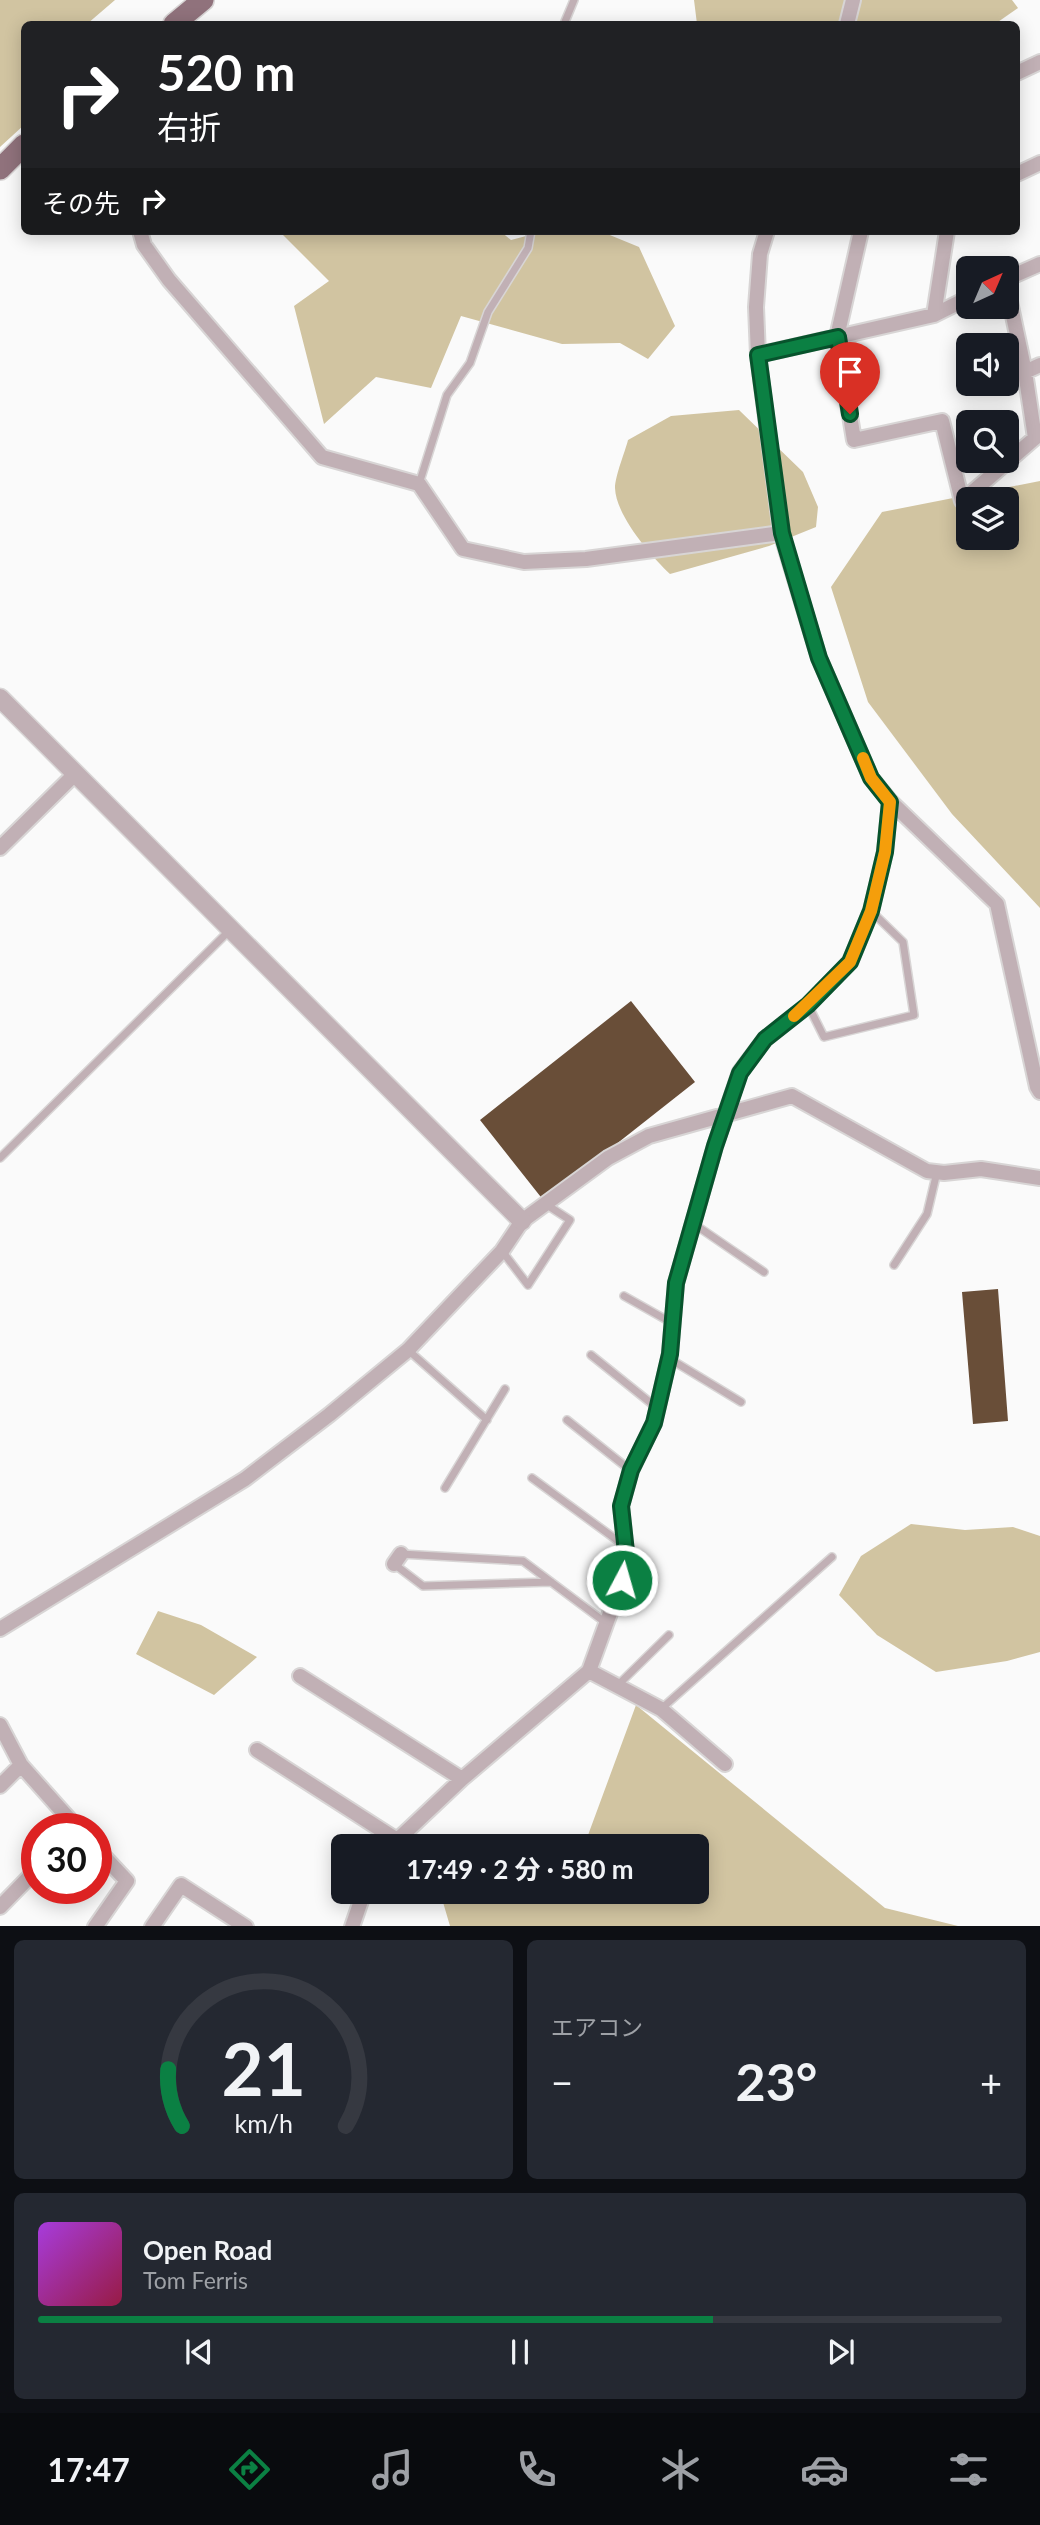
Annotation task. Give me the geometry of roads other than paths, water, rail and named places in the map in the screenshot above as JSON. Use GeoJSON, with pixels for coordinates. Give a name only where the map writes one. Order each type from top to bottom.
{"type":"FeatureCollection","features":[{"type":"Feature","properties":{"kind":"main road"},"geometry":{"type":"LineString","coordinates":[[178,21],[203,0]]}},
{"type":"Feature","properties":{"kind":"main road"},"geometry":{"type":"LineString","coordinates":[[0,169],[21,148]]}},
{"type":"Feature","properties":{"kind":"street"},"geometry":{"type":"LineString","coordinates":[[848,21],[853,0]]}},
{"type":"Feature","properties":{"kind":"street"},"geometry":{"type":"LineString","coordinates":[[1020,72],[1040,62]]}},
{"type":"Feature","properties":{"kind":"street"},"geometry":{"type":"LineString","coordinates":[[1020,173],[1040,163]]}},
{"type":"Feature","properties":{"kind":"street"},"geometry":{"type":"LineString","coordinates":[[141,235],[144,245],[169,280],[322,457],[419,484],[463,549],[524,562],[586,559],[782,533]]}},
{"type":"Feature","properties":{"kind":"street"},"geometry":{"type":"LineString","coordinates":[[766,235],[760,254],[756,307],[758,355],[782,533],[819,658],[871,778],[890,802],[997,904],[1040,1092]]}},
{"type":"Feature","properties":{"kind":"street"},"geometry":{"type":"LineString","coordinates":[[860,235],[838,337],[854,440],[942,421],[962,500],[1035,438],[1014,319]]}},
{"type":"Feature","properties":{"kind":"street"},"geometry":{"type":"LineString","coordinates":[[934,315],[946,235]]}},
{"type":"Feature","properties":{"kind":"street"},"geometry":{"type":"LineString","coordinates":[[1019,274],[1040,264]]}},
{"type":"Feature","properties":{"kind":"street"},"geometry":{"type":"LineString","coordinates":[[758,355],[934,315],[956,304]]}},
{"type":"Feature","properties":{"kind":"street"},"geometry":{"type":"LineString","coordinates":[[1024,372],[1040,365]]}},
{"type":"Feature","properties":{"kind":"street"},"geometry":{"type":"LineString","coordinates":[[0,698],[522,1221]]}},
{"type":"Feature","properties":{"kind":"street"},"geometry":{"type":"LineString","coordinates":[[0,848],[75,774]]}},
{"type":"Feature","properties":{"kind":"street"},"geometry":{"type":"LineString","coordinates":[[404,1834],[462,1779],[589,1671],[622,1580],[625,1546],[621,1506],[631,1470],[654,1423],[658,1408],[669,1359],[676,1283],[740,1073],[765,1039],[808,1005],[850,962],[871,911],[885,852],[890,802]]}},
{"type":"Feature","properties":{"kind":"street"},"geometry":{"type":"LineString","coordinates":[[0,1629],[245,1479],[408,1350],[502,1251],[522,1221],[608,1158],[649,1136],[792,1096],[927,1171],[981,1169],[1040,1178]]}},
{"type":"Feature","properties":{"kind":"street"},"geometry":{"type":"LineString","coordinates":[[589,1671],[661,1709],[725,1764]]}},
{"type":"Feature","properties":{"kind":"street"},"geometry":{"type":"LineString","coordinates":[[300,1676],[462,1779]]}},
{"type":"Feature","properties":{"kind":"street"},"geometry":{"type":"LineString","coordinates":[[0,1725],[20,1765],[63,1813]]}},
{"type":"Feature","properties":{"kind":"street"},"geometry":{"type":"LineString","coordinates":[[257,1750],[381,1834]]}},
{"type":"Feature","properties":{"kind":"street"},"geometry":{"type":"LineString","coordinates":[[0,1786],[20,1765]]}},
{"type":"Feature","properties":{"kind":"street"},"geometry":{"type":"LineString","coordinates":[[112,1865],[127,1881],[112,1903]]}},
{"type":"Feature","properties":{"kind":"street"},"geometry":{"type":"LineString","coordinates":[[0,1907],[21,1885]]}},
{"type":"Feature","properties":{"kind":"street"},"geometry":{"type":"LineString","coordinates":[[153,1926],[181,1885],[244,1926]]}},
{"type":"Feature","properties":{"kind":"street"},"geometry":{"type":"LineString","coordinates":[[96,1926],[111,1904]]}},
{"type":"Feature","properties":{"kind":"street"},"geometry":{"type":"LineString","coordinates":[[352,1926],[360,1904]]}},
{"type":"Feature","properties":{"kind":"lane"},"geometry":{"type":"LineString","coordinates":[[565,21],[574,0]]}},
{"type":"Feature","properties":{"kind":"lane"},"geometry":{"type":"LineString","coordinates":[[419,484],[447,395],[470,363],[488,312],[528,248],[530,235]]}},
{"type":"Feature","properties":{"kind":"lane"},"geometry":{"type":"LineString","coordinates":[[808,1005],[824,1037],[914,1015],[902,942],[896,933],[871,911]]}},
{"type":"Feature","properties":{"kind":"lane"},"geometry":{"type":"LineString","coordinates":[[0,1158],[230,929]]}},
{"type":"Feature","properties":{"kind":"lane"},"geometry":{"type":"LineString","coordinates":[[894,1265],[927,1214],[937,1172]]}},
{"type":"Feature","properties":{"kind":"lane"},"geometry":{"type":"LineString","coordinates":[[502,1251],[528,1285],[570,1220],[547,1205]]}},
{"type":"Feature","properties":{"kind":"lane"},"geometry":{"type":"LineString","coordinates":[[693,1223],[764,1272]]}},
{"type":"Feature","properties":{"kind":"lane"},"geometry":{"type":"LineString","coordinates":[[624,1296],[673,1324]]}},
{"type":"Feature","properties":{"kind":"lane"},"geometry":{"type":"LineString","coordinates":[[408,1350],[486,1420]]}},
{"type":"Feature","properties":{"kind":"lane"},"geometry":{"type":"LineString","coordinates":[[591,1355],[658,1408]]}},
{"type":"Feature","properties":{"kind":"lane"},"geometry":{"type":"LineString","coordinates":[[669,1359],[741,1402]]}},
{"type":"Feature","properties":{"kind":"lane"},"geometry":{"type":"LineString","coordinates":[[445,1488],[505,1389]]}},
{"type":"Feature","properties":{"kind":"lane"},"geometry":{"type":"LineString","coordinates":[[567,1420],[631,1470]]}},
{"type":"Feature","properties":{"kind":"lane"},"geometry":{"type":"LineString","coordinates":[[532,1478],[625,1546]]}},
{"type":"Feature","properties":{"kind":"lane"},"geometry":{"type":"LineString","coordinates":[[661,1709],[832,1557]]}},
{"type":"Feature","properties":{"kind":"lane"},"geometry":{"type":"LineString","coordinates":[[552,1582],[423,1586],[398,1559],[523,1561],[552,1582],[606,1623]]}},
{"type":"Feature","properties":{"kind":"lane"},"geometry":{"type":"LineString","coordinates":[[617,1686],[669,1635]]}}]}
